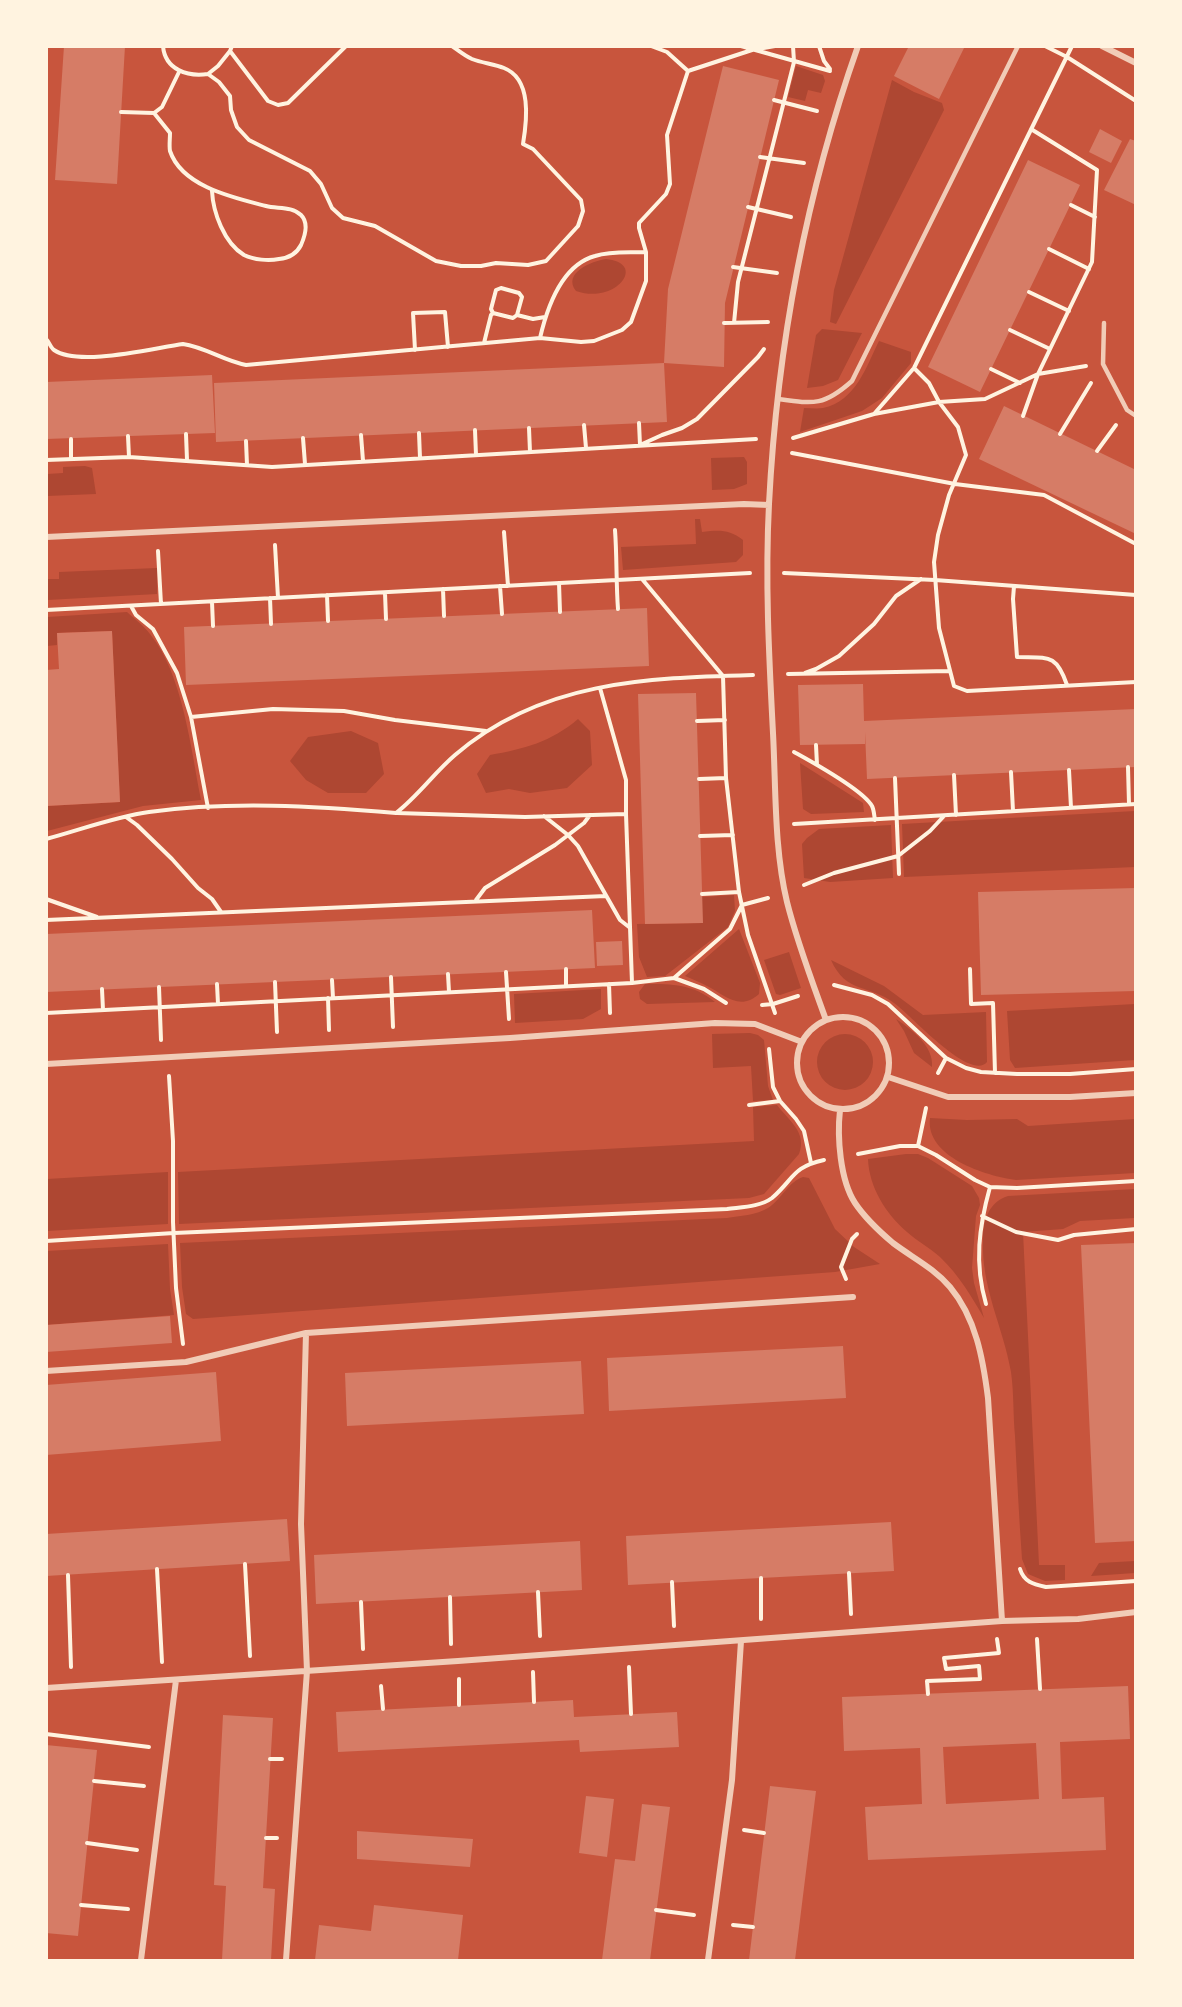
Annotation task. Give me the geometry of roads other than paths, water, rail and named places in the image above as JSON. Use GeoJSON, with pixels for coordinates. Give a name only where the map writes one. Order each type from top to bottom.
{"type":"FeatureCollection","features":[{"type":"Feature","properties":{"kind":"street"},"geometry":{"type":"LineString","coordinates":[[826,1020],[799,947],[785,893],[778,826],[770,675],[769,505],[778,399],[787,325],[796,277],[821,168],[858,46]]}},
{"type":"Feature","properties":{"kind":"street"},"geometry":{"type":"LineString","coordinates":[[1102,46],[1136,63]]}},
{"type":"Feature","properties":{"kind":"street"},"geometry":{"type":"LineString","coordinates":[[46,537],[744,504],[769,505]]}},
{"type":"Feature","properties":{"kind":"street"},"geometry":{"type":"LineString","coordinates":[[841,1017],[856,1018],[869,1025],[880,1035],[887,1047],[890,1062],[888,1077],[883,1088],[864,1105],[840,1110],[825,1106],[812,1098],[802,1086],[797,1072],[797,1057],[802,1042],[808,1033],[826,1020],[841,1017]]}},
{"type":"Feature","properties":{"kind":"street"},"geometry":{"type":"LineString","coordinates":[[46,1064],[510,1038],[715,1023],[755,1024],[802,1042]]}},
{"type":"Feature","properties":{"kind":"street"},"geometry":{"type":"LineString","coordinates":[[888,1077],[948,1097],[1070,1097],[1136,1093]]}},
{"type":"Feature","properties":{"kind":"street"},"geometry":{"type":"LineString","coordinates":[[840,1110],[838,1136],[841,1157],[854,1202],[870,1221],[893,1242],[934,1270],[952,1289],[968,1315],[977,1339],[984,1366],[988,1398],[999,1622]]}},
{"type":"Feature","properties":{"kind":"street"},"geometry":{"type":"LineString","coordinates":[[46,1371],[186,1362],[306,1333],[852,1297]]}},
{"type":"Feature","properties":{"kind":"street"},"geometry":{"type":"LineString","coordinates":[[286,1960],[307,1671],[301,1524],[306,1333]]}},
{"type":"Feature","properties":{"kind":"street"},"geometry":{"type":"LineString","coordinates":[[46,1688],[163,1682],[999,1622],[1078,1619],[1136,1612]]}},
{"type":"Feature","properties":{"kind":"street"},"geometry":{"type":"LineString","coordinates":[[708,1960],[732,1780],[741,1641]]}},
{"type":"Feature","properties":{"kind":"street"},"geometry":{"type":"LineString","coordinates":[[141,1960],[176,1680]]}},
{"type":"Feature","properties":{"kind":"lane"},"geometry":{"type":"LineString","coordinates":[[778,399],[821,402],[836,396],[852,381],[1018,46]]}},
{"type":"Feature","properties":{"kind":"lane"},"geometry":{"type":"LineString","coordinates":[[1104,323],[1103,364],[1127,410],[1136,416]]}}]}
